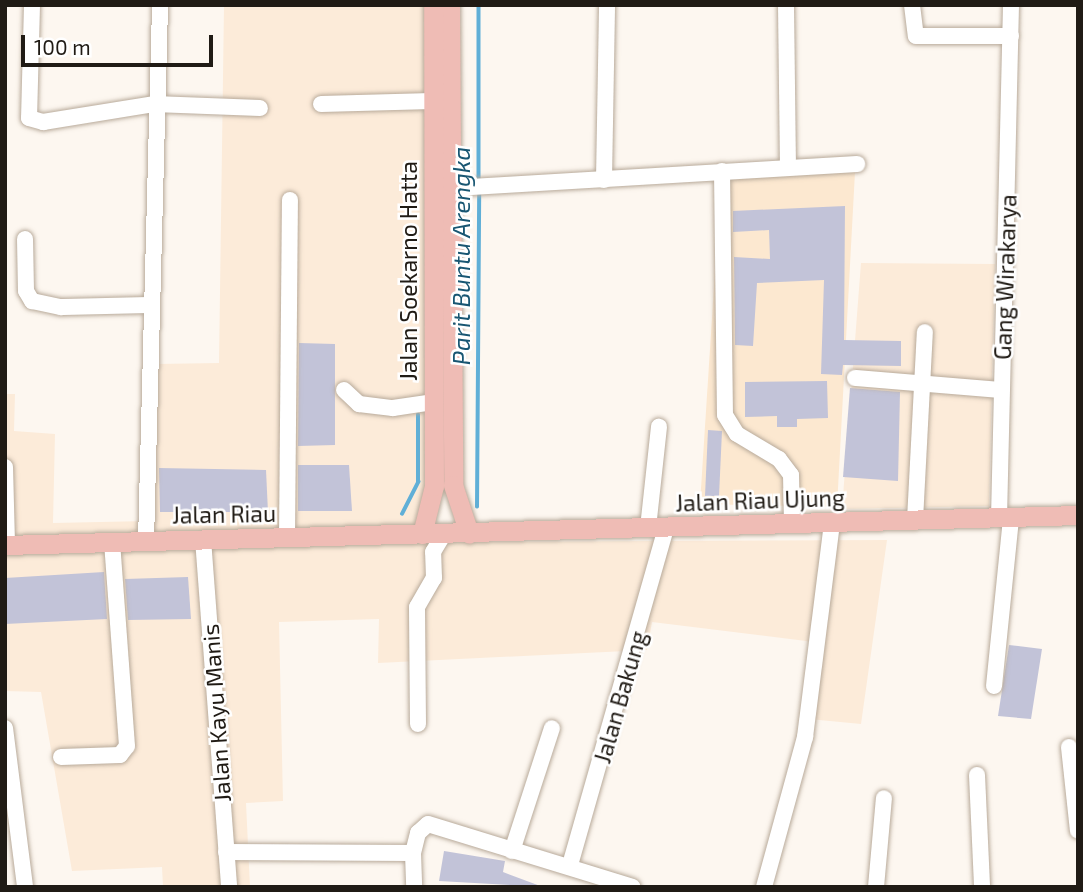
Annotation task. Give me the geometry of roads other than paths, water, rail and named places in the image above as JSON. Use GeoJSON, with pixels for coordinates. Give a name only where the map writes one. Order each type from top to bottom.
{"type":"FeatureCollection","features":[{"type":"Feature","properties":{"kind":"main road","name":"Jalan Soekarno Hatta"},"geometry":{"type":"LineString","coordinates":[[422,534],[434,486],[433,5]]}},
{"type":"Feature","properties":{"kind":"main road","name":"Jalan Soekarno Hatta"},"geometry":{"type":"LineString","coordinates":[[450,5],[471,189],[453,485],[469,533]]}},
{"type":"Feature","properties":{"kind":"main road","name":"Jalan Riau Ujung"},"geometry":{"type":"LineString","coordinates":[[444,534],[1078,515]]}},
{"type":"Feature","properties":{"kind":"main road","name":"Jalan Riau"},"geometry":{"type":"LineString","coordinates":[[6,545],[444,534]]}},
{"type":"Feature","properties":{"kind":"street"},"geometry":{"type":"LineString","coordinates":[[32,5],[29,118],[43,122],[154,104],[260,108]]}},
{"type":"Feature","properties":{"kind":"street"},"geometry":{"type":"LineString","coordinates":[[146,541],[154,104],[160,5]]}},
{"type":"Feature","properties":{"kind":"street"},"geometry":{"type":"LineString","coordinates":[[604,180],[607,5]]}},
{"type":"Feature","properties":{"kind":"street"},"geometry":{"type":"LineString","coordinates":[[786,5],[788,167]]}},
{"type":"Feature","properties":{"kind":"street"},"geometry":{"type":"LineString","coordinates":[[912,5],[916,36],[1012,36]]}},
{"type":"Feature","properties":{"kind":"street","name":"Gang Wirakarya"},"geometry":{"type":"LineString","coordinates":[[994,686],[1005,518],[1002,390],[1012,5]]}},
{"type":"Feature","properties":{"kind":"street"},"geometry":{"type":"LineString","coordinates":[[321,104],[432,101]]}},
{"type":"Feature","properties":{"kind":"street"},"geometry":{"type":"LineString","coordinates":[[471,189],[858,164]]}},
{"type":"Feature","properties":{"kind":"street"},"geometry":{"type":"LineString","coordinates":[[722,171],[725,415],[737,433],[779,459],[791,475],[792,523]]}},
{"type":"Feature","properties":{"kind":"street"},"geometry":{"type":"LineString","coordinates":[[287,537],[290,201]]}},
{"type":"Feature","properties":{"kind":"street"},"geometry":{"type":"LineString","coordinates":[[25,239],[26,291],[32,301],[61,307],[151,305]]}},
{"type":"Feature","properties":{"kind":"street"},"geometry":{"type":"LineString","coordinates":[[915,520],[925,332]]}},
{"type":"Feature","properties":{"kind":"street"},"geometry":{"type":"LineString","coordinates":[[855,379],[924,379],[1002,390]]}},
{"type":"Feature","properties":{"kind":"street"},"geometry":{"type":"LineString","coordinates":[[344,390],[359,404],[433,402]]}},
{"type":"Feature","properties":{"kind":"street","name":"Jalan Bakung"},"geometry":{"type":"LineString","coordinates":[[570,865],[657,528],[659,427]]}},
{"type":"Feature","properties":{"kind":"street"},"geometry":{"type":"LineString","coordinates":[[5,467],[6,545]]}},
{"type":"Feature","properties":{"kind":"street"},"geometry":{"type":"LineString","coordinates":[[764,887],[805,737],[832,523]]}},
{"type":"Feature","properties":{"kind":"street"},"geometry":{"type":"LineString","coordinates":[[418,724],[417,607],[434,578],[433,552],[444,534]]}},
{"type":"Feature","properties":{"kind":"street","name":"Jalan Kayu Manis"},"geometry":{"type":"LineString","coordinates":[[203,539],[229,887]]}},
{"type":"Feature","properties":{"kind":"street"},"geometry":{"type":"LineString","coordinates":[[61,757],[120,755],[127,746],[113,542]]}},
{"type":"Feature","properties":{"kind":"street"},"geometry":{"type":"LineString","coordinates":[[5,728],[25,887]]}},
{"type":"Feature","properties":{"kind":"street"},"geometry":{"type":"LineString","coordinates":[[512,851],[552,728]]}},
{"type":"Feature","properties":{"kind":"street"},"geometry":{"type":"LineString","coordinates":[[1069,747],[1078,831]]}},
{"type":"Feature","properties":{"kind":"street"},"geometry":{"type":"LineString","coordinates":[[977,775],[982,887]]}},
{"type":"Feature","properties":{"kind":"street"},"geometry":{"type":"LineString","coordinates":[[876,887],[884,798]]}},
{"type":"Feature","properties":{"kind":"street"},"geometry":{"type":"LineString","coordinates":[[414,887],[413,853],[418,832],[428,824],[512,851],[570,865],[633,887]]}},
{"type":"Feature","properties":{"kind":"street"},"geometry":{"type":"LineString","coordinates":[[226,852],[413,853]]}},
{"type":"Feature","properties":{"kind":"waterway","name":"Parit Buntu Arengka"},"geometry":{"type":"LineString","coordinates":[[479,5],[479,182]]}},
{"type":"Feature","properties":{"kind":"waterway","name":"Parit Buntu Arengka"},"geometry":{"type":"LineString","coordinates":[[477,507],[479,193]]}},
{"type":"Feature","properties":{"kind":"waterway"},"geometry":{"type":"LineString","coordinates":[[402,514],[418,482],[418,415]]}}]}
